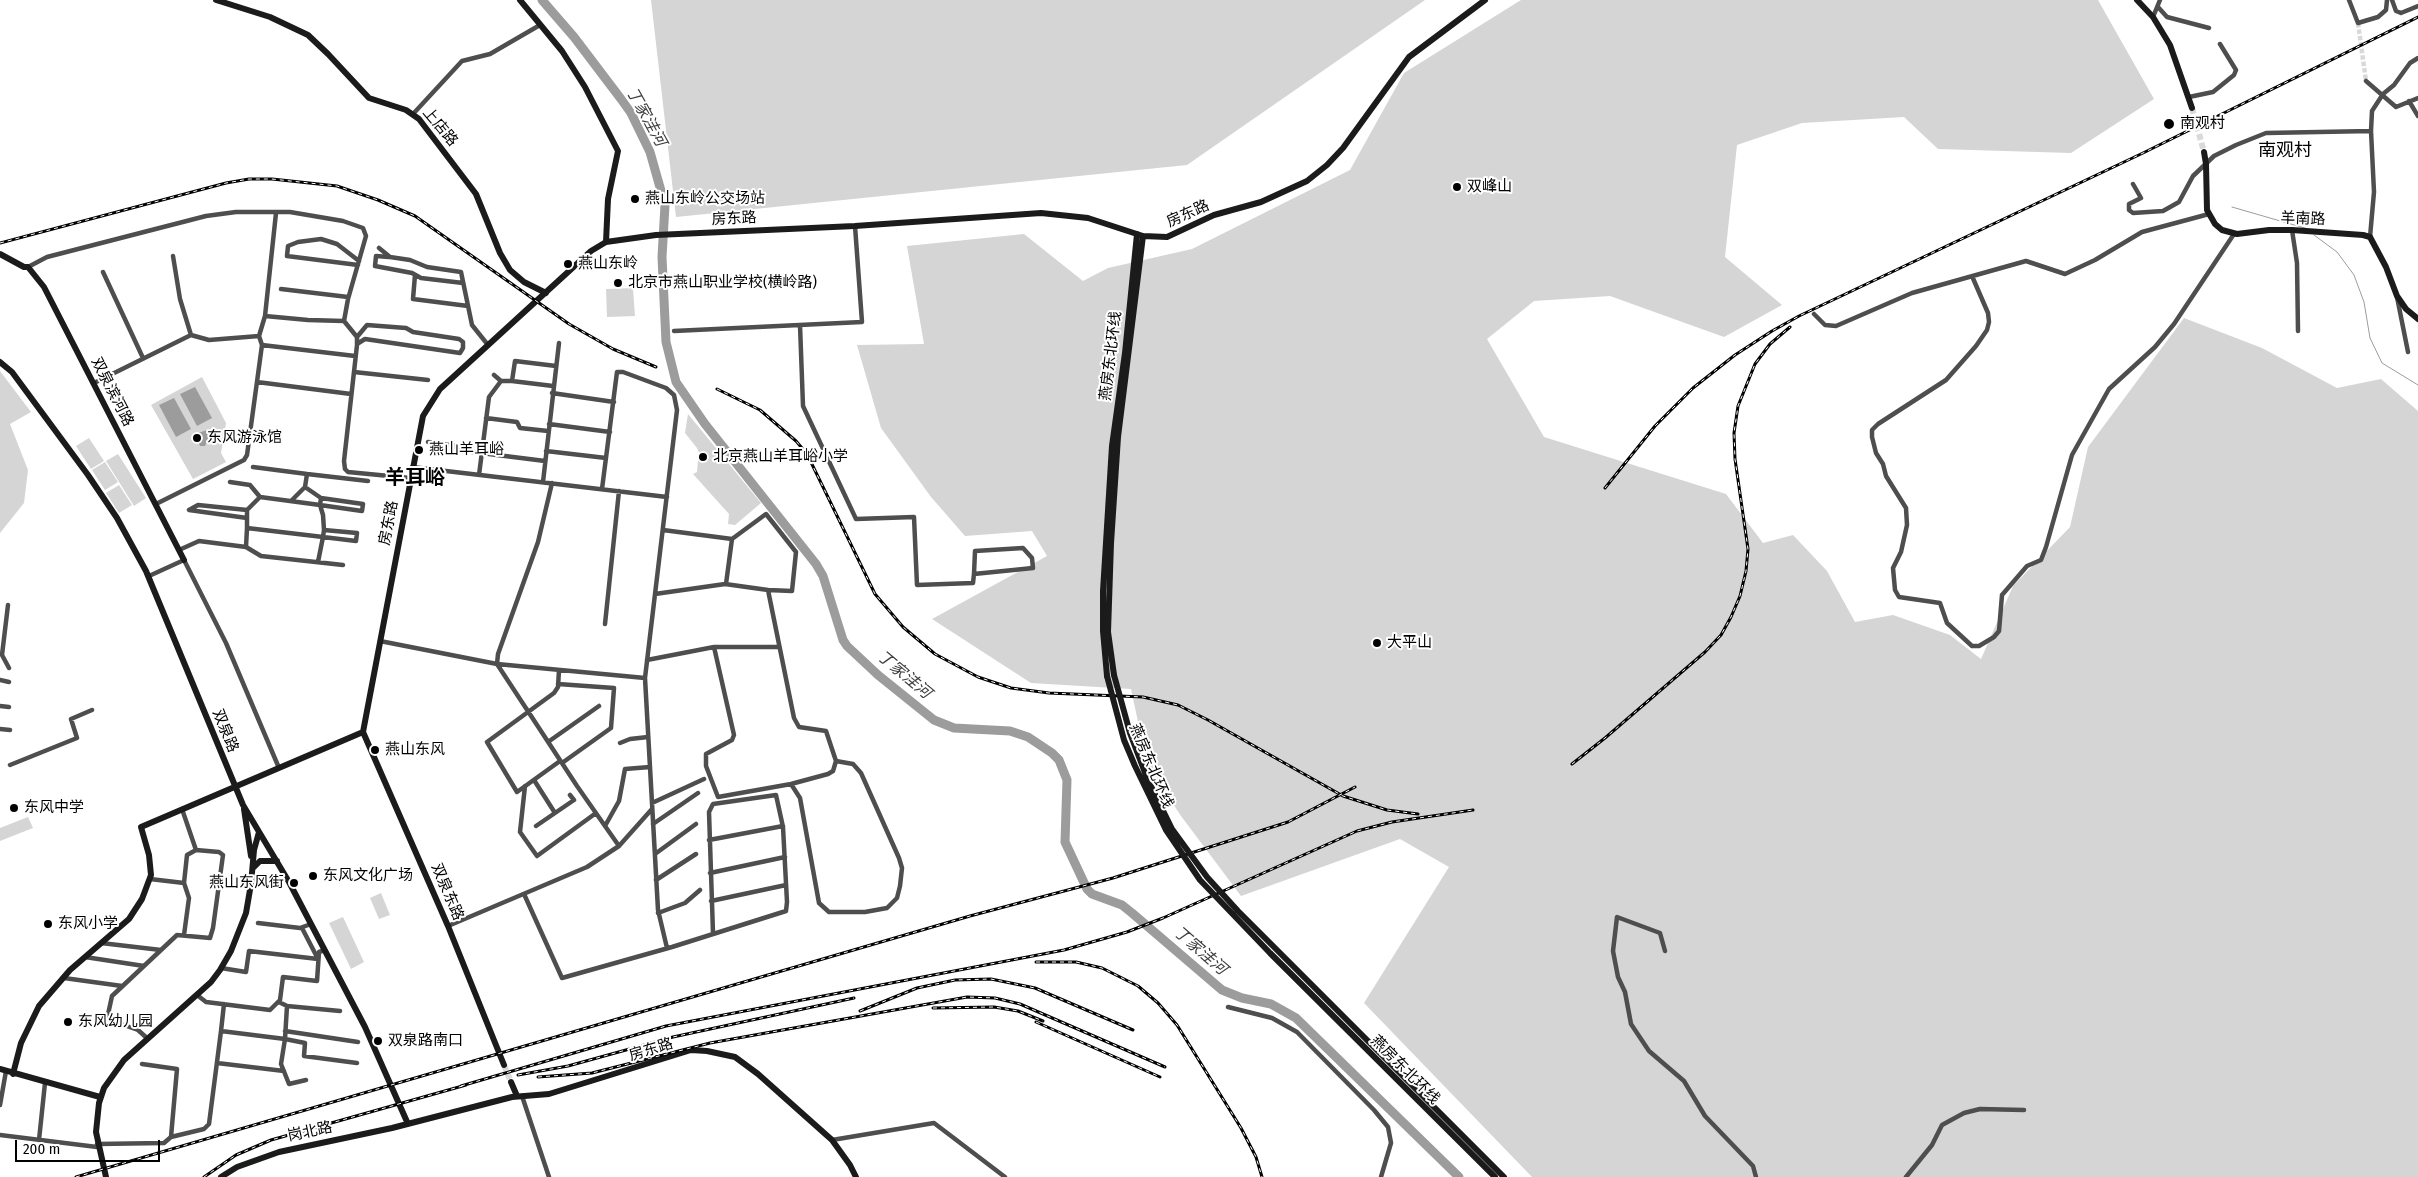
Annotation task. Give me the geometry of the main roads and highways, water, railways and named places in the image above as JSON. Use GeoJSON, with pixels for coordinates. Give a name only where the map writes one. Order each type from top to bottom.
{"type":"FeatureCollection","features":[{"type":"Feature","properties":{"kind":"main road","name":"上店路"},"geometry":{"type":"LineString","coordinates":[[216,0],[270,17],[308,35],[369,98],[414,114],[428,128],[476,194],[500,253],[510,270],[524,282],[546,292]]}},
{"type":"Feature","properties":{"kind":"main road"},"geometry":{"type":"LineString","coordinates":[[520,0],[562,51],[585,87],[618,151],[608,199],[606,242]]}},
{"type":"Feature","properties":{"kind":"main road","name":"房东路"},"geometry":{"type":"LineString","coordinates":[[363,732],[421,421],[427,407],[440,389],[591,251],[606,242],[656,235],[855,226],[1041,213],[1065,214],[1088,218],[1140,235],[1160,238],[1175,235],[1214,215],[1261,202],[1307,181],[1327,165],[1343,148],[1409,57],[1485,0]]}},
{"type":"Feature","properties":{"kind":"main road"},"geometry":{"type":"LineString","coordinates":[[2137,0],[2152,17],[2170,45],[2192,108]]}},
{"type":"Feature","properties":{"kind":"main road","name":"羊南路"},"geometry":{"type":"LineString","coordinates":[[2204,152],[2206,164],[2206,202],[2209,214],[2222,230],[2234,234],[2292,230],[2370,237],[2386,267],[2397,296],[2406,309],[2418,319]]}},
{"type":"Feature","properties":{"kind":"main road","name":"燕房东北环线"},"geometry":{"type":"LineString","coordinates":[[1140,235],[1118,437],[1111,543],[1108,632],[1111,675],[1124,740],[1166,830],[1200,880],[1263,947],[1495,1177]]}},
{"type":"Feature","properties":{"kind":"main road","name":"双泉滨河路"},"geometry":{"type":"LineString","coordinates":[[0,254],[24,268],[28,267],[44,287],[184,560]]}},
{"type":"Feature","properties":{"kind":"main road","name":"双泉路"},"geometry":{"type":"LineString","coordinates":[[0,362],[12,372],[88,475],[117,518],[149,576],[235,787],[365,1026],[408,1124]]}},
{"type":"Feature","properties":{"kind":"main road","name":"燕房东北环线"},"geometry":{"type":"LineString","coordinates":[[1111,675],[1147,778],[1172,829],[1207,877],[1238,911],[1504,1177]]}},
{"type":"Feature","properties":{"kind":"main road"},"geometry":{"type":"LineString","coordinates":[[13,1074],[21,1043],[39,1006],[84,957],[136,912],[150,879],[149,856],[141,826],[363,732]]}},
{"type":"Feature","properties":{"kind":"main road","name":"双泉东路"},"geometry":{"type":"LineString","coordinates":[[363,732],[448,926],[504,1065]]}},
{"type":"Feature","properties":{"kind":"main road"},"geometry":{"type":"LineString","coordinates":[[244,805],[252,869]]}},
{"type":"Feature","properties":{"kind":"main road"},"geometry":{"type":"LineString","coordinates":[[106,1177],[97,1145],[96,1126],[100,1097],[117,1067],[197,995],[221,968],[241,927],[249,899],[254,850],[259,832]]}},
{"type":"Feature","properties":{"kind":"main road"},"geometry":{"type":"LineString","coordinates":[[252,869],[260,861],[276,861]]}},
{"type":"Feature","properties":{"kind":"main road","name":"房东路"},"geometry":{"type":"LineString","coordinates":[[408,1124],[520,1096],[549,1094],[691,1050],[707,1051],[735,1057],[791,1102],[832,1140],[856,1177]]}},
{"type":"Feature","properties":{"kind":"main road"},"geometry":{"type":"LineString","coordinates":[[3,1070],[100,1097]]}},
{"type":"Feature","properties":{"kind":"main road"},"geometry":{"type":"LineString","coordinates":[[511,1082],[520,1096]]}},
{"type":"Feature","properties":{"kind":"main road","name":"岗北路"},"geometry":{"type":"LineString","coordinates":[[221,1177],[237,1167],[279,1152],[408,1124]]}},
{"type":"Feature","properties":{"kind":"waterway","name":"丁家洼河"},"geometry":{"type":"LineString","coordinates":[[542,0],[574,37],[631,113],[650,152],[665,205],[662,257],[666,342],[676,382],[705,424],[816,564],[823,576],[843,640],[847,646],[878,675],[934,720],[954,728],[1010,731],[1028,737],[1052,753],[1059,760],[1067,780],[1065,842],[1087,889],[1092,894],[1122,905],[1222,990],[1242,998],[1271,1004],[1296,1018],[1459,1177]]}},
{"type":"Feature","properties":{"kind":"waterway"},"geometry":{"type":"LineString","coordinates":[[2232,207],[2308,229]]}},
{"type":"Feature","properties":{"kind":"waterway"},"geometry":{"type":"LineString","coordinates":[[2314,235],[2337,252],[2354,275],[2364,302],[2370,338],[2382,363],[2418,385]]}},
{"type":"Feature","properties":{"kind":"tunnel"},"geometry":{"type":"LineString","coordinates":[[2358,23],[2366,81]]}},
{"type":"Feature","properties":{"kind":"tunnel"},"geometry":{"type":"LineString","coordinates":[[2192,108],[2204,152]]}},
{"type":"Feature","properties":{"kind":"tunnel"},"geometry":{"type":"LineString","coordinates":[[504,1065],[511,1082]]}},
{"type":"Feature","properties":{"kind":"railway"},"geometry":{"type":"LineString","coordinates":[[1605,488],[1655,426],[1693,388],[1735,355],[1772,331],[1799,316],[2143,153],[2418,17]]}},
{"type":"Feature","properties":{"kind":"railway"},"geometry":{"type":"LineString","coordinates":[[0,243],[226,183],[249,179],[272,179],[337,186],[378,200],[415,216],[569,324],[613,349],[656,367]]}},
{"type":"Feature","properties":{"kind":"railway"},"geometry":{"type":"LineString","coordinates":[[1572,764],[1705,652],[1721,635],[1731,617],[1740,596],[1746,571],[1748,549],[1735,459],[1734,433],[1738,406],[1755,364],[1770,344],[1790,327]]}},
{"type":"Feature","properties":{"kind":"railway"},"geometry":{"type":"LineString","coordinates":[[717,389],[760,410],[796,441],[807,454],[875,594],[903,627],[935,654],[978,677],[1011,688],[1049,693],[1143,697],[1178,705],[1343,796],[1387,810],[1418,814]]}},
{"type":"Feature","properties":{"kind":"railway"},"geometry":{"type":"LineString","coordinates":[[76,1177],[970,916],[1113,878],[1288,822],[1355,787]]}},
{"type":"Feature","properties":{"kind":"railway"},"geometry":{"type":"LineString","coordinates":[[461,1086],[666,1026],[1064,950],[1127,932],[1163,918],[1357,831],[1392,822],[1473,810]]}},
{"type":"Feature","properties":{"kind":"railway"},"geometry":{"type":"LineString","coordinates":[[1036,962],[1076,962],[1102,968],[1138,986],[1158,1003],[1177,1025],[1241,1128],[1256,1157],[1262,1177]]}},
{"type":"Feature","properties":{"kind":"railway"},"geometry":{"type":"LineString","coordinates":[[860,1011],[917,988],[955,980],[991,979],[1035,988],[1133,1030]]}},
{"type":"Feature","properties":{"kind":"railway"},"geometry":{"type":"LineString","coordinates":[[538,1077],[592,1073],[710,1043],[967,997],[995,998],[1020,1004],[1165,1067]]}},
{"type":"Feature","properties":{"kind":"railway"},"geometry":{"type":"LineString","coordinates":[[518,1075],[568,1066],[673,1037],[854,998]]}},
{"type":"Feature","properties":{"kind":"railway"},"geometry":{"type":"LineString","coordinates":[[933,1008],[994,1007],[1018,1011],[1043,1021]]}},
{"type":"Feature","properties":{"kind":"railway"},"geometry":{"type":"LineString","coordinates":[[1036,1022],[1160,1077]]}},
{"type":"Feature","properties":{"kind":"railway"},"geometry":{"type":"LineString","coordinates":[[204,1177],[236,1155],[271,1140],[466,1085]]}},
{"type":"Feature","properties":{"kind":"place","name":"南观村"},"geometry":{"type":"Point","coordinates":[2169,124]}},
{"type":"Feature","properties":{"kind":"place","name":"双峰山"},"geometry":{"type":"Point","coordinates":[1457,187]}},
{"type":"Feature","properties":{"kind":"place","name":"燕山东岭公交场站"},"geometry":{"type":"Point","coordinates":[635,199]}},
{"type":"Feature","properties":{"kind":"place","name":"燕山东岭"},"geometry":{"type":"Point","coordinates":[568,264]}},
{"type":"Feature","properties":{"kind":"place","name":"北京市燕山职业学校(横岭路)"},"geometry":{"type":"Point","coordinates":[618,283]}},
{"type":"Feature","properties":{"kind":"place","name":"东风游泳馆"},"geometry":{"type":"Point","coordinates":[197,438]}},
{"type":"Feature","properties":{"kind":"place","name":"燕山羊耳峪"},"geometry":{"type":"Point","coordinates":[419,450]}},
{"type":"Feature","properties":{"kind":"place","name":"北京燕山羊耳峪小学"},"geometry":{"type":"Point","coordinates":[703,457]}},
{"type":"Feature","properties":{"kind":"place","name":"大平山"},"geometry":{"type":"Point","coordinates":[1377,643]}},
{"type":"Feature","properties":{"kind":"place","name":"燕山东风"},"geometry":{"type":"Point","coordinates":[375,750]}},
{"type":"Feature","properties":{"kind":"place","name":"东风中学"},"geometry":{"type":"Point","coordinates":[14,808]}},
{"type":"Feature","properties":{"kind":"place","name":"东风文化广场"},"geometry":{"type":"Point","coordinates":[313,876]}},
{"type":"Feature","properties":{"kind":"place","name":"燕山东风街"},"geometry":{"type":"Point","coordinates":[294,883]}},
{"type":"Feature","properties":{"kind":"place","name":"东风小学"},"geometry":{"type":"Point","coordinates":[48,924]}},
{"type":"Feature","properties":{"kind":"place","name":"东风幼儿园"},"geometry":{"type":"Point","coordinates":[68,1022]}},
{"type":"Feature","properties":{"kind":"place","name":"双泉路南口"},"geometry":{"type":"Point","coordinates":[378,1041]}},
{"type":"Feature","properties":{"kind":"district","name":"南观村"},"geometry":{"type":"Point","coordinates":[2285,151]}},
{"type":"Feature","properties":{"kind":"district","name":"羊耳峪"},"geometry":{"type":"Point","coordinates":[415,478]}}]}
